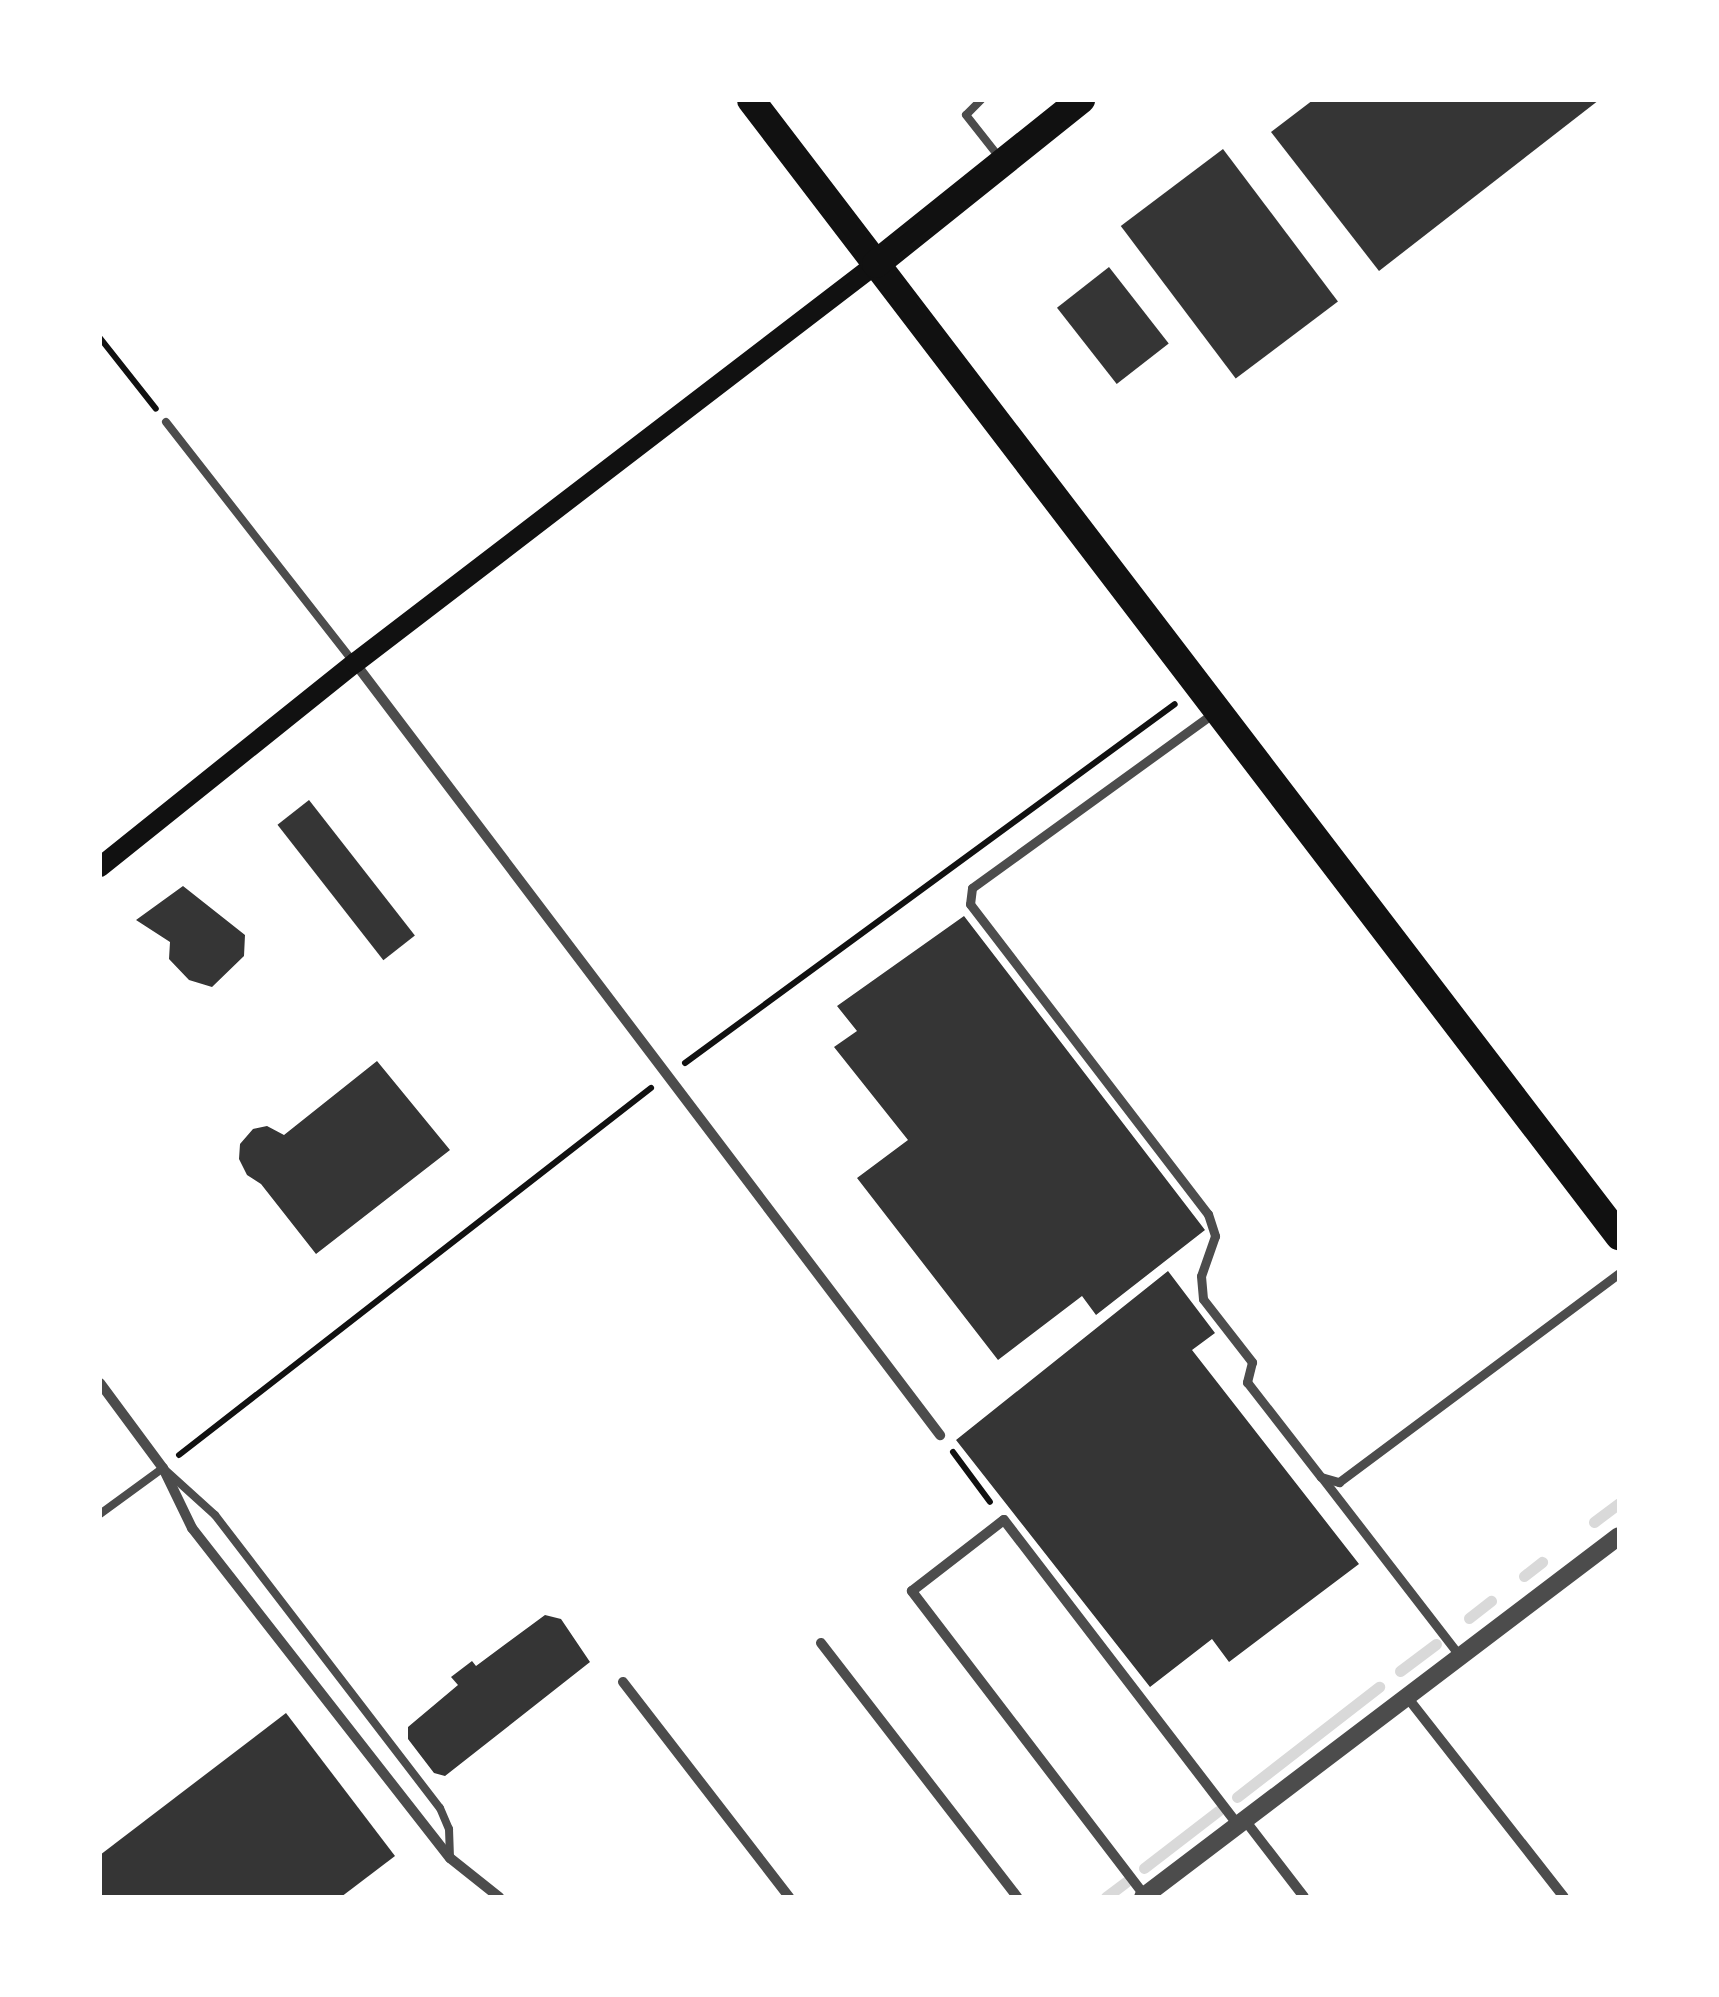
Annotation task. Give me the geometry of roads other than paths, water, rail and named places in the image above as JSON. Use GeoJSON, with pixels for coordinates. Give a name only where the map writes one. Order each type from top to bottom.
{"type":"FeatureCollection","features":[{"type":"Feature","properties":{"kind":"highway"},"geometry":{"type":"LineString","coordinates":[[752,100],[1619,1236]]}},
{"type":"Feature","properties":{"kind":"highway"},"geometry":{"type":"LineString","coordinates":[[876,264],[1080,100]]}},
{"type":"Feature","properties":{"kind":"main road"},"geometry":{"type":"LineString","coordinates":[[104,857],[876,264]]}},
{"type":"Feature","properties":{"kind":"street"},"geometry":{"type":"LineString","coordinates":[[355,664],[940,1435]]}},
{"type":"Feature","properties":{"kind":"street"},"geometry":{"type":"LineString","coordinates":[[1218,711],[972,888],[970,904],[1208,1214],[1215,1236],[1200,1276],[1203,1298],[1252,1362],[1246,1382],[1460,1656]]}},
{"type":"Feature","properties":{"kind":"street"},"geometry":{"type":"LineString","coordinates":[[1321,1477],[1338,1482],[1619,1273]]}},
{"type":"Feature","properties":{"kind":"street"},"geometry":{"type":"LineString","coordinates":[[100,1383],[162,1468],[192,1528],[450,1858],[500,1897]]}},
{"type":"Feature","properties":{"kind":"street"},"geometry":{"type":"LineString","coordinates":[[1304,1897],[1241,1822],[1004,1520],[912,1591],[1144,1896],[1241,1822],[1407,1697],[1460,1656],[1619,1536]]}},
{"type":"Feature","properties":{"kind":"street"},"geometry":{"type":"LineString","coordinates":[[821,1643],[1017,1897]]}},
{"type":"Feature","properties":{"kind":"street"},"geometry":{"type":"LineString","coordinates":[[623,1682],[789,1897]]}},
{"type":"Feature","properties":{"kind":"street"},"geometry":{"type":"LineString","coordinates":[[1407,1697],[1564,1897]]}},
{"type":"Feature","properties":{"kind":"lane"},"geometry":{"type":"LineString","coordinates":[[981,100],[966,115],[1003,162]]}},
{"type":"Feature","properties":{"kind":"lane"},"geometry":{"type":"LineString","coordinates":[[166,422],[355,664]]}},
{"type":"Feature","properties":{"kind":"lane"},"geometry":{"type":"LineString","coordinates":[[100,1514],[162,1468],[215,1514],[440,1808],[449,1829],[450,1858]]}},
{"type":"Feature","properties":{"kind":"waterway"},"geometry":{"type":"LineString","coordinates":[[1594,1522],[1619,1503]]}},
{"type":"Feature","properties":{"kind":"waterway"},"geometry":{"type":"LineString","coordinates":[[1524,1576],[1542,1562]]}},
{"type":"Feature","properties":{"kind":"waterway"},"geometry":{"type":"LineString","coordinates":[[1469,1618],[1491,1601]]}},
{"type":"Feature","properties":{"kind":"waterway"},"geometry":{"type":"LineString","coordinates":[[1400,1671],[1436,1644]]}},
{"type":"Feature","properties":{"kind":"waterway"},"geometry":{"type":"LineString","coordinates":[[1237,1797],[1379,1687]]}},
{"type":"Feature","properties":{"kind":"waterway"},"geometry":{"type":"LineString","coordinates":[[1144,1868],[1218,1811]]}},
{"type":"Feature","properties":{"kind":"waterway"},"geometry":{"type":"LineString","coordinates":[[1106,1897],[1126,1882]]}}]}
